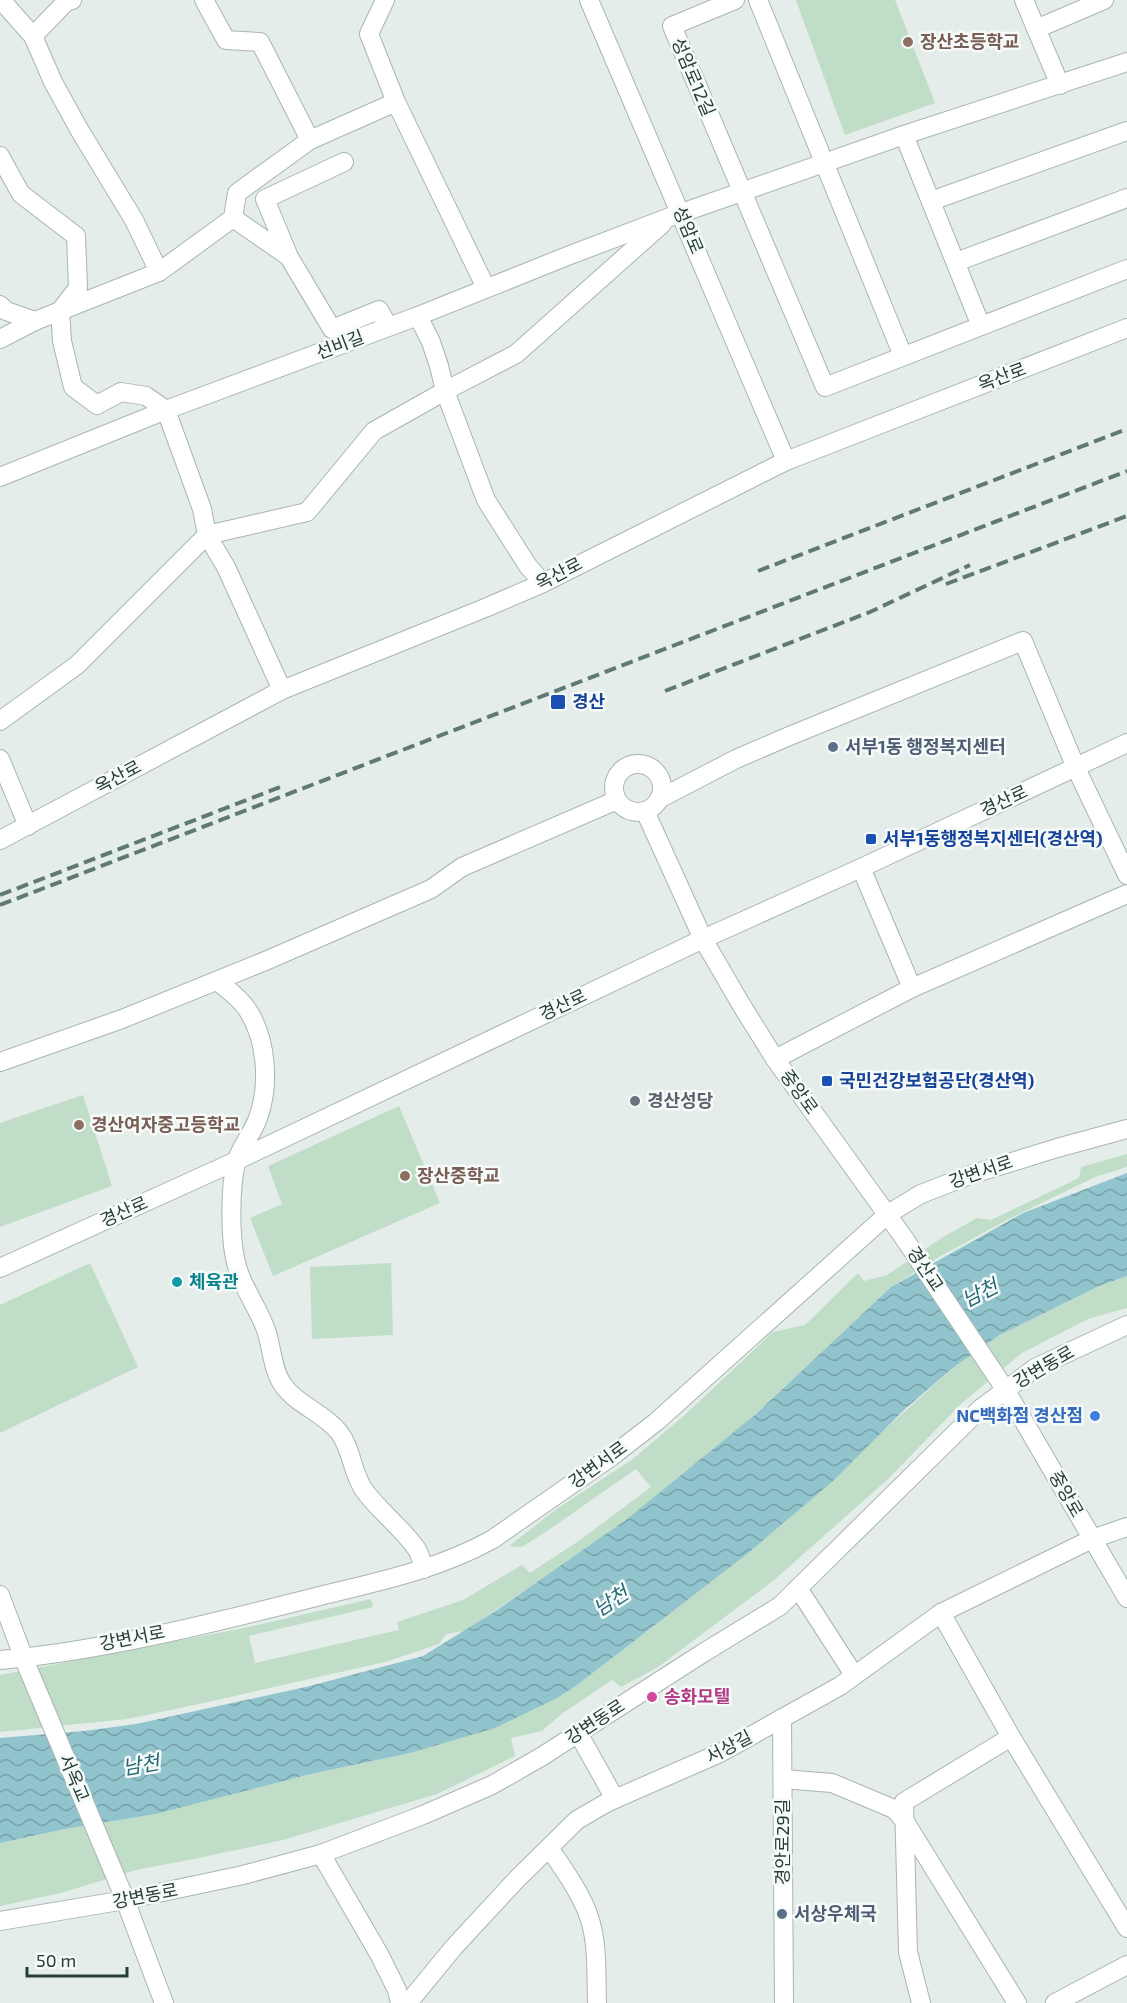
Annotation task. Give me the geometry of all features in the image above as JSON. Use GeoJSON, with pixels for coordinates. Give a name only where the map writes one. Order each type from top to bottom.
{"type":"FeatureCollection","features":[{"type":"Feature","properties":{"kind":"street"},"geometry":{"type":"LineString","coordinates":[[1,0],[33,36],[53,82],[134,220],[159,272]]}},
{"type":"Feature","properties":{"kind":"street"},"geometry":{"type":"LineString","coordinates":[[33,36],[66,2],[72,0]]}},
{"type":"Feature","properties":{"kind":"street"},"geometry":{"type":"LineString","coordinates":[[204,0],[226,40],[260,42],[310,140]]}},
{"type":"Feature","properties":{"kind":"street"},"geometry":{"type":"LineString","coordinates":[[385,0],[369,34],[396,102],[486,288]]}},
{"type":"Feature","properties":{"kind":"street","name":"성암로"},"geometry":{"type":"LineString","coordinates":[[590,0],[675,215],[786,461]]}},
{"type":"Feature","properties":{"kind":"street","name":"성암로12길"},"geometry":{"type":"LineString","coordinates":[[735,0],[672,26],[825,387],[903,356]]}},
{"type":"Feature","properties":{"kind":"street"},"geometry":{"type":"LineString","coordinates":[[758,0],[903,356],[1127,269]]}},
{"type":"Feature","properties":{"kind":"street"},"geometry":{"type":"LineString","coordinates":[[1024,0],[1060,85]]}},
{"type":"Feature","properties":{"kind":"street"},"geometry":{"type":"LineString","coordinates":[[1036,29],[1104,0]]}},
{"type":"Feature","properties":{"kind":"street"},"geometry":{"type":"LineString","coordinates":[[0,721],[76,665],[207,535],[307,512],[374,431],[516,354],[675,215],[904,135],[1127,62]]}},
{"type":"Feature","properties":{"kind":"street"},"geometry":{"type":"LineString","coordinates":[[0,339],[35,321],[159,272],[233,218],[237,194],[310,140],[396,102]]}},
{"type":"Feature","properties":{"kind":"street"},"geometry":{"type":"LineString","coordinates":[[931,201],[1127,131]]}},
{"type":"Feature","properties":{"kind":"street"},"geometry":{"type":"LineString","coordinates":[[904,135],[981,326]]}},
{"type":"Feature","properties":{"kind":"street"},"geometry":{"type":"LineString","coordinates":[[0,156],[21,194],[76,237],[78,288],[60,311],[62,341],[73,387],[97,405],[121,392],[146,396],[166,410],[202,509],[207,535],[225,567],[282,690]]}},
{"type":"Feature","properties":{"kind":"street"},"geometry":{"type":"LineString","coordinates":[[344,162],[265,199],[289,257],[332,329],[379,309],[388,326]]}},
{"type":"Feature","properties":{"kind":"street"},"geometry":{"type":"LineString","coordinates":[[956,262],[1127,198]]}},
{"type":"Feature","properties":{"kind":"street","name":"선비길"},"geometry":{"type":"LineString","coordinates":[[0,477],[166,410],[418,316],[675,215]]}},
{"type":"Feature","properties":{"kind":"street"},"geometry":{"type":"LineString","coordinates":[[233,218],[289,257]]}},
{"type":"Feature","properties":{"kind":"street"},"geometry":{"type":"LineString","coordinates":[[0,305],[6,311],[35,321]]}},
{"type":"Feature","properties":{"kind":"street"},"geometry":{"type":"LineString","coordinates":[[418,316],[436,358],[445,391],[486,500],[528,566],[543,582]]}},
{"type":"Feature","properties":{"kind":"street","name":"옥산로"},"geometry":{"type":"LineString","coordinates":[[0,840],[282,690],[485,608],[543,582],[786,461],[1127,328]]}},
{"type":"Feature","properties":{"kind":"street"},"geometry":{"type":"LineString","coordinates":[[658,776],[697,772],[736,759],[1023,641],[1076,768],[1127,875]]}},
{"type":"Feature","properties":{"kind":"street","name":"경산로"},"geometry":{"type":"LineString","coordinates":[[0,1268],[236,1161],[703,939],[861,868],[1127,743]]}},
{"type":"Feature","properties":{"kind":"street"},"geometry":{"type":"LineString","coordinates":[[0,759],[28,826]]}},
{"type":"Feature","properties":{"kind":"street"},"geometry":{"type":"LineString","coordinates":[[652,805],[662,787],[658,776],[650,767],[627,766],[616,777],[614,793],[617,800],[629,810],[652,805],[736,759]]}},
{"type":"Feature","properties":{"kind":"street"},"geometry":{"type":"LineString","coordinates":[[0,1062],[122,1019],[217,981],[432,889],[462,867],[617,800]]}},
{"type":"Feature","properties":{"kind":"street","name":"중앙로"},"geometry":{"type":"LineString","coordinates":[[652,805],[703,939],[775,1059],[904,1238]]}},
{"type":"Feature","properties":{"kind":"street"},"geometry":{"type":"LineString","coordinates":[[861,868],[912,988]]}},
{"type":"Feature","properties":{"kind":"street"},"geometry":{"type":"LineString","coordinates":[[775,1059],[912,988],[1127,894]]}},
{"type":"Feature","properties":{"kind":"street"},"geometry":{"type":"LineString","coordinates":[[217,981],[237,997],[247,1009],[256,1028],[265,1064],[266,1083],[258,1117],[236,1161],[233,1188],[234,1257],[242,1282],[266,1331],[280,1380],[292,1395],[338,1431],[347,1448],[357,1478],[381,1510],[417,1550],[424,1569]]}},
{"type":"Feature","properties":{"kind":"street","name":"강변서로"},"geometry":{"type":"LineString","coordinates":[[0,1660],[25,1661],[249,1614],[424,1569],[460,1556],[493,1539],[648,1429],[701,1384],[739,1347],[888,1214],[921,1194],[970,1175],[1127,1129]]}},
{"type":"Feature","properties":{"kind":"street","name":"경산교"},"geometry":{"type":"LineString","coordinates":[[904,1238],[1005,1389]]}},
{"type":"Feature","properties":{"kind":"street","name":"강변동로"},"geometry":{"type":"LineString","coordinates":[[0,1921],[243,1875],[321,1854],[423,1815],[492,1785],[541,1757],[780,1606],[971,1416],[1035,1368],[1127,1325]]}},
{"type":"Feature","properties":{"kind":"street","name":"중앙로"},"geometry":{"type":"LineString","coordinates":[[1005,1389],[1127,1598]]}},
{"type":"Feature","properties":{"kind":"street","name":"서상길"},"geometry":{"type":"LineString","coordinates":[[408,2003],[493,1904],[577,1820],[615,1799],[720,1754],[840,1686],[941,1613],[1092,1539],[1127,1527]]}},
{"type":"Feature","properties":{"kind":"street"},"geometry":{"type":"LineString","coordinates":[[798,1588],[854,1675]]}},
{"type":"Feature","properties":{"kind":"street","name":"서옥교"},"geometry":{"type":"LineString","coordinates":[[0,1595],[25,1661],[124,1896],[165,2003]]}},
{"type":"Feature","properties":{"kind":"street"},"geometry":{"type":"LineString","coordinates":[[941,1613],[1011,1737],[1127,1929]]}},
{"type":"Feature","properties":{"kind":"street","name":"경안로29길"},"geometry":{"type":"LineString","coordinates":[[782,1718],[784,2003]]}},
{"type":"Feature","properties":{"kind":"street"},"geometry":{"type":"LineString","coordinates":[[578,1732],[615,1799]]}},
{"type":"Feature","properties":{"kind":"street"},"geometry":{"type":"LineString","coordinates":[[921,2003],[908,1952],[904,1802],[1011,1737]]}},
{"type":"Feature","properties":{"kind":"street"},"geometry":{"type":"LineString","coordinates":[[783,1779],[832,1783],[894,1809],[904,1820],[1017,2003]]}},
{"type":"Feature","properties":{"kind":"street"},"geometry":{"type":"LineString","coordinates":[[549,1848],[579,1896],[590,1919],[596,1955],[597,2003]]}},
{"type":"Feature","properties":{"kind":"street"},"geometry":{"type":"LineString","coordinates":[[321,1854],[379,1954],[398,1990],[400,2003]]}},
{"type":"Feature","properties":{"kind":"street"},"geometry":{"type":"LineString","coordinates":[[1055,2003],[1127,1965]]}},
{"type":"Feature","properties":{"kind":"green space"},"geometry":{"type":"Polygon","coordinates":[[[796,0],[895,0],[935,103],[845,135],[796,0]]]}},
{"type":"Feature","properties":{"kind":"green space"},"geometry":{"type":"Polygon","coordinates":[[[83,1095],[112,1186],[0,1227],[0,1123],[83,1095]]]}},
{"type":"Feature","properties":{"kind":"green space"},"geometry":{"type":"Polygon","coordinates":[[[399,1106],[440,1203],[273,1276],[250,1218],[282,1204],[268,1166],[399,1106]]]}},
{"type":"Feature","properties":{"kind":"green space"},"geometry":{"type":"Polygon","coordinates":[[[1127,1154],[1127,1167],[1095,1177],[1007,1220],[939,1257],[891,1287],[742,1427],[670,1488],[591,1546],[464,1631],[446,1634],[439,1644],[385,1662],[127,1719],[0,1732],[0,1675],[244,1628],[371,1599],[373,1607],[249,1636],[255,1663],[399,1630],[397,1622],[463,1600],[522,1565],[530,1573],[580,1540],[651,1487],[636,1469],[522,1547],[509,1546],[558,1508],[633,1459],[687,1413],[773,1332],[805,1325],[858,1273],[864,1281],[887,1275],[943,1237],[977,1218],[991,1220],[1079,1178],[1081,1167],[1127,1154]]]}},
{"type":"Feature","properties":{"kind":"green space"},"geometry":{"type":"Polygon","coordinates":[[[90,1263],[138,1367],[0,1433],[0,1305],[90,1263]]]}},
{"type":"Feature","properties":{"kind":"green space"},"geometry":{"type":"Polygon","coordinates":[[[391,1263],[393,1335],[312,1339],[310,1267],[391,1263]]]}},
{"type":"Feature","properties":{"kind":"green space"},"geometry":{"type":"Polygon","coordinates":[[[1127,1276],[1127,1308],[1088,1319],[1022,1353],[961,1404],[887,1480],[773,1581],[658,1667],[621,1687],[612,1680],[563,1713],[542,1731],[511,1738],[515,1756],[437,1794],[283,1840],[136,1870],[61,1893],[0,1906],[0,1843],[65,1829],[156,1814],[311,1774],[410,1753],[577,1685],[742,1558],[954,1367],[998,1336],[1099,1286],[1127,1276]]]}},
{"type":"Feature","properties":{"kind":"water","name":"남천"},"geometry":{"type":"Polygon","coordinates":[[[1127,1173],[1127,1276],[1099,1286],[998,1336],[954,1367],[905,1409],[832,1482],[742,1558],[557,1698],[495,1728],[410,1753],[311,1774],[156,1814],[65,1829],[0,1843],[0,1738],[136,1724],[310,1686],[423,1656],[497,1610],[626,1520],[756,1414],[891,1287],[1023,1213],[1127,1173]]]}},
{"type":"Feature","properties":{"kind":"railway"},"geometry":{"type":"LineString","coordinates":[[758,571],[1127,429]]}},
{"type":"Feature","properties":{"kind":"railway"},"geometry":{"type":"LineString","coordinates":[[0,905],[1127,471]]}},
{"type":"Feature","properties":{"kind":"railway"},"geometry":{"type":"LineString","coordinates":[[946,584],[1127,516]]}},
{"type":"Feature","properties":{"kind":"railway"},"geometry":{"type":"LineString","coordinates":[[665,691],[870,612],[970,565]]}},
{"type":"Feature","properties":{"kind":"railway"},"geometry":{"type":"LineString","coordinates":[[0,895],[283,786]]}},
{"type":"Feature","properties":{"kind":"place","name":"장산초등학교"},"geometry":{"type":"Point","coordinates":[908,42]}},
{"type":"Feature","properties":{"kind":"place","name":"경산"},"geometry":{"type":"Point","coordinates":[558,702]}},
{"type":"Feature","properties":{"kind":"place","name":"서부1동 행정복지센터"},"geometry":{"type":"Point","coordinates":[833,747]}},
{"type":"Feature","properties":{"kind":"place","name":"서부1동행정복지센터(경산역)"},"geometry":{"type":"Point","coordinates":[871,839]}},
{"type":"Feature","properties":{"kind":"place","name":"국민건강보험공단(경산역)"},"geometry":{"type":"Point","coordinates":[827,1081]}},
{"type":"Feature","properties":{"kind":"place","name":"경산성당"},"geometry":{"type":"Point","coordinates":[635,1101]}},
{"type":"Feature","properties":{"kind":"place","name":"경산여자중고등학교"},"geometry":{"type":"Point","coordinates":[79,1125]}},
{"type":"Feature","properties":{"kind":"place","name":"장산중학교"},"geometry":{"type":"Point","coordinates":[405,1176]}},
{"type":"Feature","properties":{"kind":"place","name":"체육관"},"geometry":{"type":"Point","coordinates":[177,1282]}},
{"type":"Feature","properties":{"kind":"place","name":"NC백화점 경산점"},"geometry":{"type":"Point","coordinates":[1095,1416]}},
{"type":"Feature","properties":{"kind":"place","name":"송화모텔"},"geometry":{"type":"Point","coordinates":[652,1697]}},
{"type":"Feature","properties":{"kind":"place","name":"서상우체국"},"geometry":{"type":"Point","coordinates":[782,1914]}}]}
